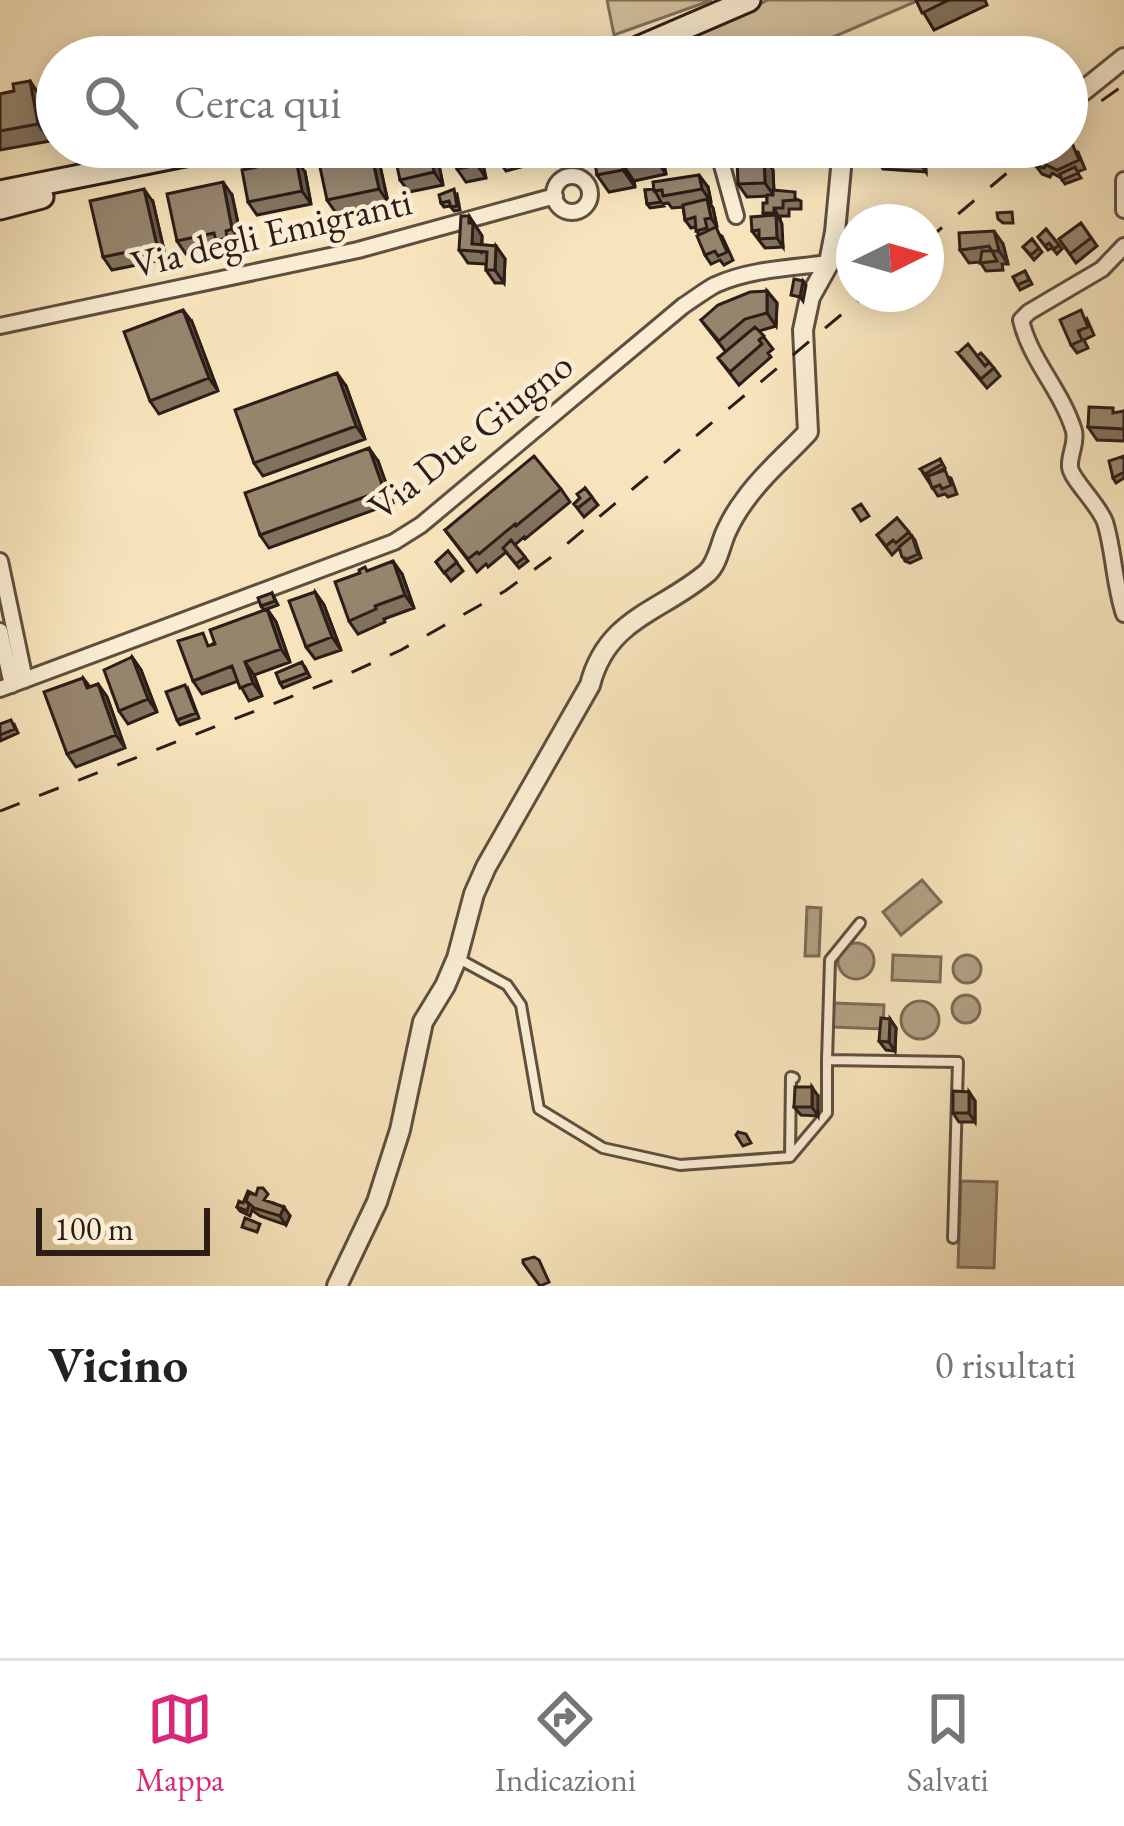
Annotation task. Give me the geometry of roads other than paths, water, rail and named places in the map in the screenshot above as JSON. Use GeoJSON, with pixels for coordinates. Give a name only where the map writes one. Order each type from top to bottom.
{"type":"FeatureCollection","features":[{"type":"Feature","properties":{"kind":"main road"},"geometry":{"type":"LineString","coordinates":[[685,36],[749,0]]}},
{"type":"Feature","properties":{"kind":"main road"},"geometry":{"type":"LineString","coordinates":[[5,193],[126,168]]}},
{"type":"Feature","properties":{"kind":"main road"},"geometry":{"type":"LineString","coordinates":[[0,208],[148,168]]}},
{"type":"Feature","properties":{"kind":"street"},"geometry":{"type":"LineString","coordinates":[[1088,87],[1124,58]]}},
{"type":"Feature","properties":{"kind":"street"},"geometry":{"type":"LineString","coordinates":[[723,168],[736,216]]}},
{"type":"Feature","properties":{"kind":"street"},"geometry":{"type":"LineString","coordinates":[[337,1286],[377,1202],[400,1130],[423,1022],[457,958],[474,894],[590,685],[596,664],[641,614],[682,592],[712,568],[746,497],[808,432],[803,330],[810,297],[829,263],[840,168]]}},
{"type":"Feature","properties":{"kind":"street"},"geometry":{"type":"LineString","coordinates":[[1124,179],[1124,210]]}},
{"type":"Feature","properties":{"kind":"street","name":"Via degli Emigranti"},"geometry":{"type":"LineString","coordinates":[[0,326],[358,250],[555,196]]}},
{"type":"Feature","properties":{"kind":"street"},"geometry":{"type":"LineString","coordinates":[[1124,245],[1102,269],[1021,320],[1024,335],[1075,434],[1071,474],[1105,520],[1124,614]]}},
{"type":"Feature","properties":{"kind":"street","name":"Via Due Giugno"},"geometry":{"type":"LineString","coordinates":[[12,684],[394,542],[421,525],[713,286],[768,270],[829,263]]}},
{"type":"Feature","properties":{"kind":"street"},"geometry":{"type":"LineString","coordinates":[[0,561],[12,684]]}},
{"type":"Feature","properties":{"kind":"street"},"geometry":{"type":"LineString","coordinates":[[0,631],[12,684]]}},
{"type":"Feature","properties":{"kind":"lane"},"geometry":{"type":"LineString","coordinates":[[457,958],[507,985],[520,1004],[539,1109],[603,1148],[680,1165],[790,1156],[826,1113],[830,960],[860,923]]}},
{"type":"Feature","properties":{"kind":"lane"},"geometry":{"type":"LineString","coordinates":[[827,1060],[958,1062],[953,1238]]}},
{"type":"Feature","properties":{"kind":"lane"},"geometry":{"type":"LineString","coordinates":[[790,1156],[794,1078]]}},
{"type":"Feature","properties":{"kind":"railway"},"geometry":{"type":"LineString","coordinates":[[1088,110],[1124,85]]}},
{"type":"Feature","properties":{"kind":"railway"},"geometry":{"type":"LineString","coordinates":[[944,226],[1013,168]]}},
{"type":"Feature","properties":{"kind":"railway"},"geometry":{"type":"LineString","coordinates":[[0,811],[339,678],[401,650],[505,591],[844,312]]}}]}
